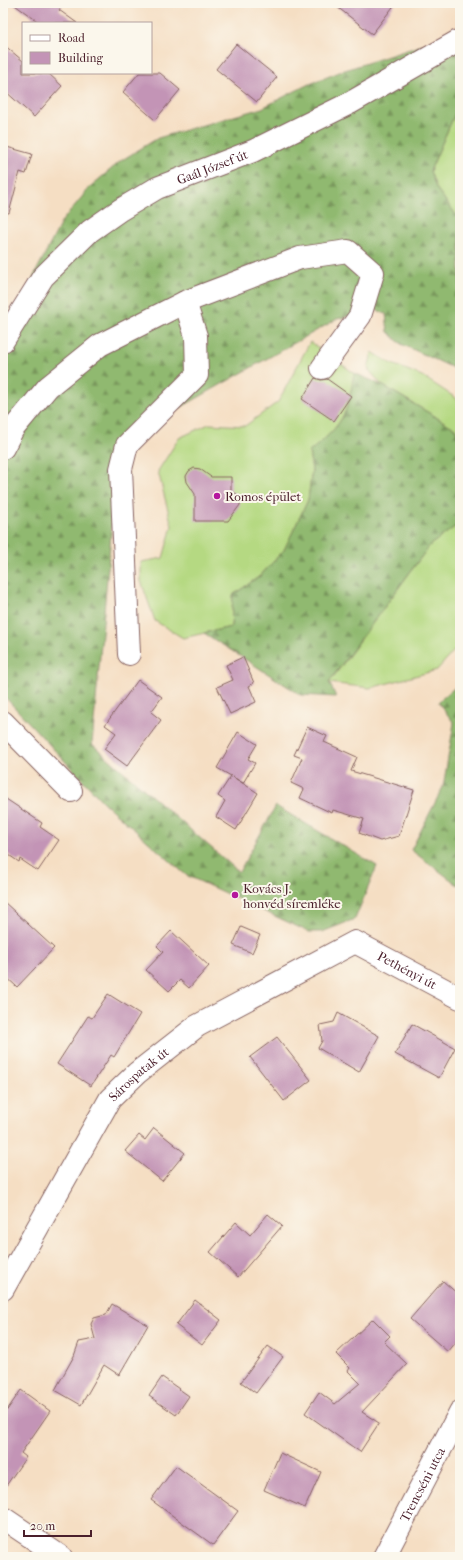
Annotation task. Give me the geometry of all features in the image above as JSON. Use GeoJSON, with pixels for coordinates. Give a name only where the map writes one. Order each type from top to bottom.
{"type":"FeatureCollection","features":[{"type":"Feature","properties":{"kind":"street","name":"Gaál József út"},"geometry":{"type":"LineString","coordinates":[[3,341],[43,277],[90,230],[120,210],[157,188],[253,151],[350,103],[460,40]]}},
{"type":"Feature","properties":{"kind":"street"},"geometry":{"type":"LineString","coordinates":[[3,448],[13,429],[48,387],[100,345],[185,302],[300,258],[348,251],[373,273],[360,316],[322,368]]}},
{"type":"Feature","properties":{"kind":"street"},"geometry":{"type":"LineString","coordinates":[[129,654],[121,468],[127,445],[197,375],[196,336],[185,302]]}},
{"type":"Feature","properties":{"kind":"street"},"geometry":{"type":"LineString","coordinates":[[3,722],[71,791]]}},
{"type":"Feature","properties":{"kind":"street","name":"Pethényi út"},"geometry":{"type":"LineString","coordinates":[[355,942],[460,998]]}},
{"type":"Feature","properties":{"kind":"street","name":"Sárospatak út"},"geometry":{"type":"LineString","coordinates":[[3,1289],[110,1099],[137,1073],[197,1026],[355,942]]}},
{"type":"Feature","properties":{"kind":"street","name":"Trencséni utca"},"geometry":{"type":"LineString","coordinates":[[384,1557],[460,1412]]}},
{"type":"Feature","properties":{"kind":"street"},"geometry":{"type":"LineString","coordinates":[[3,1518],[60,1557]]}},
{"type":"Feature","properties":{"kind":"green space"},"geometry":{"type":"Polygon","coordinates":[[[460,33],[460,114],[453,118],[430,171],[436,188],[460,220],[460,371],[401,344],[388,332],[386,314],[377,310],[337,319],[162,418],[119,446],[92,744],[239,872],[276,806],[377,866],[355,919],[322,932],[309,932],[186,875],[104,803],[3,695],[3,336],[62,221],[91,186],[122,160],[158,138],[262,108],[305,86],[342,71],[460,33]]]}},
{"type":"Feature","properties":{"kind":"green space"},"geometry":{"type":"Polygon","coordinates":[[[460,114],[460,220],[436,188],[430,171],[453,118],[460,114]]]}},
{"type":"Feature","properties":{"kind":"green space"},"geometry":{"type":"Polygon","coordinates":[[[310,342],[354,373],[349,400],[342,418],[329,434],[309,452],[312,470],[308,500],[284,550],[260,576],[233,595],[231,627],[183,638],[155,621],[141,581],[141,562],[163,558],[172,526],[158,471],[179,438],[209,424],[245,426],[278,402],[310,342]]]}},
{"type":"Feature","properties":{"kind":"green space"},"geometry":{"type":"Polygon","coordinates":[[[372,352],[390,363],[422,376],[456,398],[460,403],[460,447],[456,429],[382,385],[368,369],[372,352]]]}},
{"type":"Feature","properties":{"kind":"green space"},"geometry":{"type":"Polygon","coordinates":[[[354,373],[382,385],[456,429],[460,449],[460,523],[430,545],[329,682],[336,697],[301,695],[204,633],[231,627],[233,595],[260,576],[284,550],[308,500],[312,470],[309,452],[329,434],[342,418],[349,400],[354,373]]]}},
{"type":"Feature","properties":{"kind":"green space"},"geometry":{"type":"Polygon","coordinates":[[[460,523],[460,644],[437,670],[370,688],[329,683],[430,545],[460,523]]]}},
{"type":"Feature","properties":{"kind":"green space"},"geometry":{"type":"Polygon","coordinates":[[[460,683],[460,880],[458,885],[411,850],[443,787],[454,723],[438,702],[460,683]]]}},
{"type":"Feature","properties":{"kind":"building"},"geometry":{"type":"Polygon","coordinates":[[[12,3],[64,3],[59,10],[76,22],[39,22],[12,3]]]}},
{"type":"Feature","properties":{"kind":"building"},"geometry":{"type":"Polygon","coordinates":[[[332,3],[396,3],[372,34],[332,3]]]}},
{"type":"Feature","properties":{"kind":"building"},"geometry":{"type":"Polygon","coordinates":[[[3,44],[22,60],[22,74],[49,74],[62,86],[34,117],[3,89],[3,44]]]}},
{"type":"Feature","properties":{"kind":"building"},"geometry":{"type":"Polygon","coordinates":[[[236,44],[277,77],[257,102],[216,69],[236,44]]]}},
{"type":"Feature","properties":{"kind":"building"},"geometry":{"type":"Polygon","coordinates":[[[152,73],[160,73],[180,90],[155,120],[123,92],[138,74],[152,73]]]}},
{"type":"Feature","properties":{"kind":"building"},"geometry":{"type":"Polygon","coordinates":[[[3,146],[32,154],[26,174],[20,172],[9,213],[3,212],[3,146]]]}},
{"type":"Feature","properties":{"kind":"building"},"geometry":{"type":"Polygon","coordinates":[[[315,378],[321,380],[327,379],[351,396],[334,421],[302,399],[315,378]]]}},
{"type":"Feature","properties":{"kind":"building","name":"Romos épület"},"geometry":{"type":"Polygon","coordinates":[[[194,468],[200,469],[211,477],[231,477],[231,492],[237,494],[240,499],[240,505],[228,521],[195,521],[195,494],[187,482],[186,476],[189,471],[194,468]]]}},
{"type":"Feature","properties":{"kind":"building"},"geometry":{"type":"Polygon","coordinates":[[[243,657],[254,683],[249,686],[256,702],[230,714],[217,687],[233,680],[226,665],[243,657]]]}},
{"type":"Feature","properties":{"kind":"building"},"geometry":{"type":"Polygon","coordinates":[[[138,680],[162,697],[151,712],[161,720],[127,766],[104,749],[116,733],[105,725],[138,680]]]}},
{"type":"Feature","properties":{"kind":"building"},"geometry":{"type":"Polygon","coordinates":[[[307,727],[327,736],[324,742],[357,757],[351,771],[414,790],[399,836],[380,841],[359,833],[364,819],[333,810],[332,813],[300,798],[304,789],[291,783],[302,758],[294,755],[307,727]]]}},
{"type":"Feature","properties":{"kind":"building"},"geometry":{"type":"Polygon","coordinates":[[[238,732],[257,744],[248,759],[255,763],[243,783],[233,777],[258,793],[236,830],[216,817],[225,801],[218,796],[231,776],[217,768],[238,732]]]}},
{"type":"Feature","properties":{"kind":"building"},"geometry":{"type":"Polygon","coordinates":[[[3,797],[42,823],[40,827],[59,840],[38,871],[20,859],[19,862],[3,851],[3,797]]]}},
{"type":"Feature","properties":{"kind":"building"},"geometry":{"type":"Polygon","coordinates":[[[3,901],[54,948],[17,987],[3,974],[3,901]]]}},
{"type":"Feature","properties":{"kind":"building"},"geometry":{"type":"Polygon","coordinates":[[[241,927],[260,935],[252,953],[233,945],[241,927]]]}},
{"type":"Feature","properties":{"kind":"building"},"geometry":{"type":"Polygon","coordinates":[[[171,931],[209,966],[189,988],[180,980],[169,991],[146,970],[163,952],[157,946],[171,931]]]}},
{"type":"Feature","properties":{"kind":"building"},"geometry":{"type":"Polygon","coordinates":[[[108,994],[140,1014],[114,1057],[111,1055],[91,1086],[57,1064],[88,1016],[92,1018],[108,994]]]}},
{"type":"Feature","properties":{"kind":"building"},"geometry":{"type":"Polygon","coordinates":[[[338,1013],[379,1036],[359,1072],[318,1048],[322,1041],[320,1025],[334,1022],[338,1013]]]}},
{"type":"Feature","properties":{"kind":"building"},"geometry":{"type":"Polygon","coordinates":[[[412,1024],[455,1048],[439,1078],[395,1054],[412,1024]]]}},
{"type":"Feature","properties":{"kind":"building"},"geometry":{"type":"Polygon","coordinates":[[[277,1037],[311,1080],[284,1101],[250,1057],[277,1037]]]}},
{"type":"Feature","properties":{"kind":"building"},"geometry":{"type":"Polygon","coordinates":[[[154,1128],[185,1153],[162,1181],[125,1151],[139,1135],[145,1140],[154,1128]]]}},
{"type":"Feature","properties":{"kind":"building"},"geometry":{"type":"Polygon","coordinates":[[[268,1214],[282,1226],[238,1277],[210,1252],[236,1222],[250,1235],[268,1214]]]}},
{"type":"Feature","properties":{"kind":"building"},"geometry":{"type":"Polygon","coordinates":[[[443,1281],[460,1296],[460,1337],[448,1352],[410,1319],[443,1281]]]}},
{"type":"Feature","properties":{"kind":"building"},"geometry":{"type":"Polygon","coordinates":[[[195,1300],[221,1320],[202,1345],[176,1325],[195,1300]]]}},
{"type":"Feature","properties":{"kind":"building"},"geometry":{"type":"Polygon","coordinates":[[[112,1304],[148,1325],[119,1375],[104,1365],[81,1405],[55,1390],[74,1356],[79,1342],[95,1339],[91,1324],[94,1318],[106,1315],[112,1304]]]}},
{"type":"Feature","properties":{"kind":"building"},"geometry":{"type":"Polygon","coordinates":[[[373,1319],[390,1336],[384,1342],[407,1364],[362,1412],[379,1423],[360,1452],[305,1413],[319,1392],[335,1404],[360,1383],[348,1371],[350,1368],[336,1354],[373,1319]]]}},
{"type":"Feature","properties":{"kind":"building"},"geometry":{"type":"Polygon","coordinates":[[[268,1346],[283,1357],[256,1393],[241,1382],[268,1346]]]}},
{"type":"Feature","properties":{"kind":"building"},"geometry":{"type":"Polygon","coordinates":[[[162,1377],[189,1396],[176,1415],[149,1396],[162,1377]]]}},
{"type":"Feature","properties":{"kind":"building"},"geometry":{"type":"Polygon","coordinates":[[[21,1390],[50,1411],[21,1453],[26,1457],[3,1490],[3,1416],[21,1390]]]}},
{"type":"Feature","properties":{"kind":"building"},"geometry":{"type":"Polygon","coordinates":[[[280,1453],[321,1472],[305,1508],[264,1490],[280,1453]]]}},
{"type":"Feature","properties":{"kind":"building"},"geometry":{"type":"Polygon","coordinates":[[[176,1466],[238,1511],[213,1545],[151,1500],[176,1466]]]}},
{"type":"Feature","properties":{"kind":"place","name":"Romos épület"},"geometry":{"type":"Point","coordinates":[217,496]}},
{"type":"Feature","properties":{"kind":"place","name":"Kovács J. honvéd síremléke"},"geometry":{"type":"Point","coordinates":[235,895]}}]}
